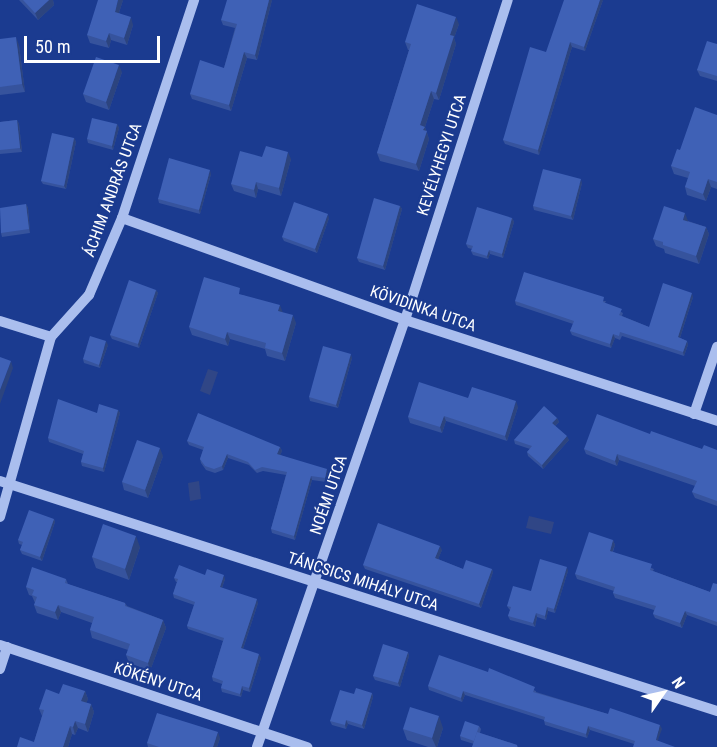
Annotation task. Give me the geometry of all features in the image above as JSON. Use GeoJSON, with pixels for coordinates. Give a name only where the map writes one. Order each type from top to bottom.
{"type":"FeatureCollection","features":[{"type":"Feature","properties":{"kind":"street","name":"ÁCHIM ANDRÁS UTCA"},"geometry":{"type":"LineString","coordinates":[[0,517],[5,482],[51,337],[89,295],[122,218],[194,0]]}},
{"type":"Feature","properties":{"kind":"street","name":"KEVÉLYHEGYI UTCA"},"geometry":{"type":"LineString","coordinates":[[405,320],[508,0]]}},
{"type":"Feature","properties":{"kind":"street","name":"KÖVIDINKA UTCA"},"geometry":{"type":"LineString","coordinates":[[122,218],[405,320],[717,421]]}},
{"type":"Feature","properties":{"kind":"street","name":"NOÉMI UTCA"},"geometry":{"type":"LineString","coordinates":[[257,747],[405,320]]}},
{"type":"Feature","properties":{"kind":"street"},"geometry":{"type":"LineString","coordinates":[[0,321],[51,337]]}},
{"type":"Feature","properties":{"kind":"street"},"geometry":{"type":"LineString","coordinates":[[694,414],[717,346]]}},
{"type":"Feature","properties":{"kind":"street","name":"TÁNCSICS MIHÁLY UTCA"},"geometry":{"type":"LineString","coordinates":[[5,482],[717,711]]}},
{"type":"Feature","properties":{"kind":"street"},"geometry":{"type":"LineString","coordinates":[[0,669],[4,646]]}},
{"type":"Feature","properties":{"kind":"street","name":"KÖKÉNY UTCA"},"geometry":{"type":"LineString","coordinates":[[4,646],[308,747]]}},
{"type":"Feature","properties":{"kind":"water"},"geometry":{"type":"Polygon","coordinates":[[[208,369],[218,372],[210,395],[200,391],[208,369]]]}},
{"type":"Feature","properties":{"kind":"water"},"geometry":{"type":"Polygon","coordinates":[[[199,481],[201,499],[190,501],[188,483],[199,481]]]}},
{"type":"Feature","properties":{"kind":"water"},"geometry":{"type":"Polygon","coordinates":[[[529,516],[554,522],[551,534],[526,528],[529,516]]]}},
{"type":"Feature","properties":{"kind":"building"},"geometry":{"type":"Polygon","coordinates":[[[23,0],[49,0],[35,13],[23,0]]]}},
{"type":"Feature","properties":{"kind":"building"},"geometry":{"type":"Polygon","coordinates":[[[98,0],[118,0],[115,12],[131,17],[124,38],[109,33],[106,41],[87,35],[98,0]]]}},
{"type":"Feature","properties":{"kind":"building"},"geometry":{"type":"Polygon","coordinates":[[[227,0],[269,0],[255,55],[244,52],[229,105],[190,94],[200,60],[224,68],[237,24],[221,20],[227,0]]]}},
{"type":"Feature","properties":{"kind":"building"},"geometry":{"type":"Polygon","coordinates":[[[564,0],[600,0],[584,47],[570,42],[538,150],[503,140],[530,47],[546,52],[564,0]]]}},
{"type":"Feature","properties":{"kind":"building"},"geometry":{"type":"Polygon","coordinates":[[[417,4],[456,17],[450,35],[454,36],[436,93],[431,91],[420,125],[425,127],[423,130],[427,131],[416,164],[377,153],[411,44],[405,42],[417,4]]]}},
{"type":"Feature","properties":{"kind":"building"},"geometry":{"type":"Polygon","coordinates":[[[16,37],[22,84],[0,87],[0,39],[16,37]]]}},
{"type":"Feature","properties":{"kind":"building"},"geometry":{"type":"Polygon","coordinates":[[[707,41],[717,44],[717,76],[697,70],[707,41]]]}},
{"type":"Feature","properties":{"kind":"building"},"geometry":{"type":"Polygon","coordinates":[[[96,57],[119,65],[106,102],[83,94],[96,57]]]}},
{"type":"Feature","properties":{"kind":"building"},"geometry":{"type":"Polygon","coordinates":[[[695,107],[717,115],[717,182],[708,179],[703,194],[685,187],[690,172],[671,166],[677,149],[680,150],[695,107]]]}},
{"type":"Feature","properties":{"kind":"building"},"geometry":{"type":"Polygon","coordinates":[[[92,118],[117,124],[112,146],[87,139],[92,118]]]}},
{"type":"Feature","properties":{"kind":"building"},"geometry":{"type":"Polygon","coordinates":[[[17,120],[20,148],[0,150],[0,122],[17,120]]]}},
{"type":"Feature","properties":{"kind":"building"},"geometry":{"type":"Polygon","coordinates":[[[52,133],[74,138],[64,186],[41,181],[52,133]]]}},
{"type":"Feature","properties":{"kind":"building"},"geometry":{"type":"Polygon","coordinates":[[[266,146],[288,152],[279,188],[256,182],[254,190],[231,184],[240,151],[262,157],[266,146]]]}},
{"type":"Feature","properties":{"kind":"building"},"geometry":{"type":"Polygon","coordinates":[[[169,158],[210,170],[199,210],[158,199],[169,158]]]}},
{"type":"Feature","properties":{"kind":"building"},"geometry":{"type":"Polygon","coordinates":[[[543,169],[581,179],[571,216],[533,206],[543,169]]]}},
{"type":"Feature","properties":{"kind":"building"},"geometry":{"type":"Polygon","coordinates":[[[374,198],[400,206],[383,266],[357,258],[374,198]]]}},
{"type":"Feature","properties":{"kind":"building"},"geometry":{"type":"Polygon","coordinates":[[[294,202],[328,214],[315,249],[282,237],[294,202]]]}},
{"type":"Feature","properties":{"kind":"building"},"geometry":{"type":"Polygon","coordinates":[[[26,204],[29,229],[1,233],[0,208],[26,204]]]}},
{"type":"Feature","properties":{"kind":"building"},"geometry":{"type":"Polygon","coordinates":[[[664,206],[685,213],[683,220],[706,227],[696,256],[663,245],[663,242],[653,239],[664,206]]]}},
{"type":"Feature","properties":{"kind":"building"},"geometry":{"type":"Polygon","coordinates":[[[477,207],[512,218],[502,254],[489,250],[487,256],[471,251],[473,246],[466,244],[477,207]]]}},
{"type":"Feature","properties":{"kind":"building"},"geometry":{"type":"Polygon","coordinates":[[[524,272],[604,297],[603,302],[622,309],[619,315],[649,327],[663,283],[692,293],[678,337],[687,341],[683,352],[620,332],[619,336],[613,334],[610,344],[570,331],[574,321],[515,301],[524,272]]]}},
{"type":"Feature","properties":{"kind":"building"},"geometry":{"type":"Polygon","coordinates":[[[204,277],[240,288],[239,294],[280,305],[278,311],[293,315],[282,353],[265,348],[266,343],[227,332],[225,339],[189,327],[204,277]]]}},
{"type":"Feature","properties":{"kind":"building"},"geometry":{"type":"Polygon","coordinates":[[[129,280],[156,290],[138,344],[110,335],[129,280]]]}},
{"type":"Feature","properties":{"kind":"building"},"geometry":{"type":"Polygon","coordinates":[[[90,336],[106,341],[99,365],[83,359],[90,336]]]}},
{"type":"Feature","properties":{"kind":"building"},"geometry":{"type":"Polygon","coordinates":[[[323,346],[351,354],[336,405],[309,397],[323,346]]]}},
{"type":"Feature","properties":{"kind":"building"},"geometry":{"type":"Polygon","coordinates":[[[0,357],[11,361],[0,390],[0,357]]]}},
{"type":"Feature","properties":{"kind":"building"},"geometry":{"type":"Polygon","coordinates":[[[419,382],[468,398],[472,387],[516,401],[505,436],[444,416],[440,427],[408,417],[419,382]]]}},
{"type":"Feature","properties":{"kind":"building"},"geometry":{"type":"Polygon","coordinates":[[[58,399],[97,413],[99,404],[118,410],[103,468],[81,462],[84,451],[48,438],[58,399]]]}},
{"type":"Feature","properties":{"kind":"building"},"geometry":{"type":"Polygon","coordinates":[[[544,406],[557,418],[552,423],[567,436],[542,465],[527,452],[532,446],[514,440],[544,406]]]}},
{"type":"Feature","properties":{"kind":"building"},"geometry":{"type":"Polygon","coordinates":[[[198,413],[280,447],[277,454],[327,469],[325,478],[311,476],[294,536],[271,529],[287,472],[262,467],[255,470],[248,462],[227,454],[222,466],[214,469],[205,466],[200,459],[204,447],[187,441],[198,413]]]}},
{"type":"Feature","properties":{"kind":"building"},"geometry":{"type":"Polygon","coordinates":[[[597,414],[650,434],[651,431],[702,449],[704,445],[717,450],[717,501],[692,492],[697,481],[617,454],[615,461],[584,449],[597,414]]]}},
{"type":"Feature","properties":{"kind":"building"},"geometry":{"type":"Polygon","coordinates":[[[137,440],[160,448],[145,490],[122,482],[137,440]]]}},
{"type":"Feature","properties":{"kind":"building"},"geometry":{"type":"Polygon","coordinates":[[[29,510],[54,519],[40,557],[20,550],[23,542],[18,540],[29,510]]]}},
{"type":"Feature","properties":{"kind":"building"},"geometry":{"type":"Polygon","coordinates":[[[378,523],[440,546],[435,558],[463,569],[466,560],[492,569],[479,604],[363,565],[378,523]]]}},
{"type":"Feature","properties":{"kind":"building"},"geometry":{"type":"Polygon","coordinates":[[[103,524],[136,536],[125,569],[92,557],[103,524]]]}},
{"type":"Feature","properties":{"kind":"building"},"geometry":{"type":"Polygon","coordinates":[[[589,532],[613,540],[610,551],[652,564],[650,570],[710,592],[713,583],[717,584],[717,622],[685,611],[680,623],[653,614],[656,606],[613,593],[615,587],[575,574],[589,532]]]}},
{"type":"Feature","properties":{"kind":"building"},"geometry":{"type":"Polygon","coordinates":[[[540,559],[567,567],[554,609],[547,607],[545,616],[536,613],[533,623],[508,616],[511,607],[507,606],[513,586],[531,591],[540,559]]]}},
{"type":"Feature","properties":{"kind":"building"},"geometry":{"type":"Polygon","coordinates":[[[179,565],[205,575],[207,569],[224,575],[220,587],[257,599],[241,648],[259,654],[249,688],[242,686],[240,694],[221,688],[223,681],[212,677],[224,638],[187,626],[195,602],[173,594],[178,579],[174,578],[179,565]]]}},
{"type":"Feature","properties":{"kind":"building"},"geometry":{"type":"Polygon","coordinates":[[[32,567],[66,579],[65,583],[125,603],[125,606],[163,620],[148,663],[126,655],[130,644],[90,630],[94,617],[58,605],[55,612],[34,605],[37,597],[32,595],[34,590],[26,587],[32,567]]]}},
{"type":"Feature","properties":{"kind":"building"},"geometry":{"type":"Polygon","coordinates":[[[383,644],[408,652],[398,683],[373,676],[383,644]]]}},
{"type":"Feature","properties":{"kind":"building"},"geometry":{"type":"Polygon","coordinates":[[[439,655],[488,672],[489,668],[535,687],[533,692],[608,714],[610,708],[660,725],[656,740],[675,747],[633,747],[635,741],[588,726],[586,734],[544,721],[545,717],[463,691],[461,698],[428,686],[439,655]]]}},
{"type":"Feature","properties":{"kind":"building"},"geometry":{"type":"Polygon","coordinates":[[[63,684],[85,691],[81,701],[91,704],[85,724],[75,721],[73,727],[70,726],[63,747],[17,747],[20,737],[34,742],[44,710],[39,709],[46,689],[59,694],[63,684]]]}},
{"type":"Feature","properties":{"kind":"building"},"geometry":{"type":"Polygon","coordinates":[[[356,688],[372,693],[362,725],[346,720],[345,725],[330,721],[340,690],[354,694],[356,688]]]}},
{"type":"Feature","properties":{"kind":"building"},"geometry":{"type":"Polygon","coordinates":[[[410,707],[439,716],[432,738],[403,729],[410,707]]]}},
{"type":"Feature","properties":{"kind":"building"},"geometry":{"type":"Polygon","coordinates":[[[157,713],[218,732],[213,747],[159,747],[147,743],[157,713]]]}},
{"type":"Feature","properties":{"kind":"building"},"geometry":{"type":"Polygon","coordinates":[[[465,721],[479,726],[474,741],[460,736],[465,721]]]}},
{"type":"Feature","properties":{"kind":"building"},"geometry":{"type":"Polygon","coordinates":[[[477,732],[517,745],[517,747],[472,747],[477,732]]]}}]}
